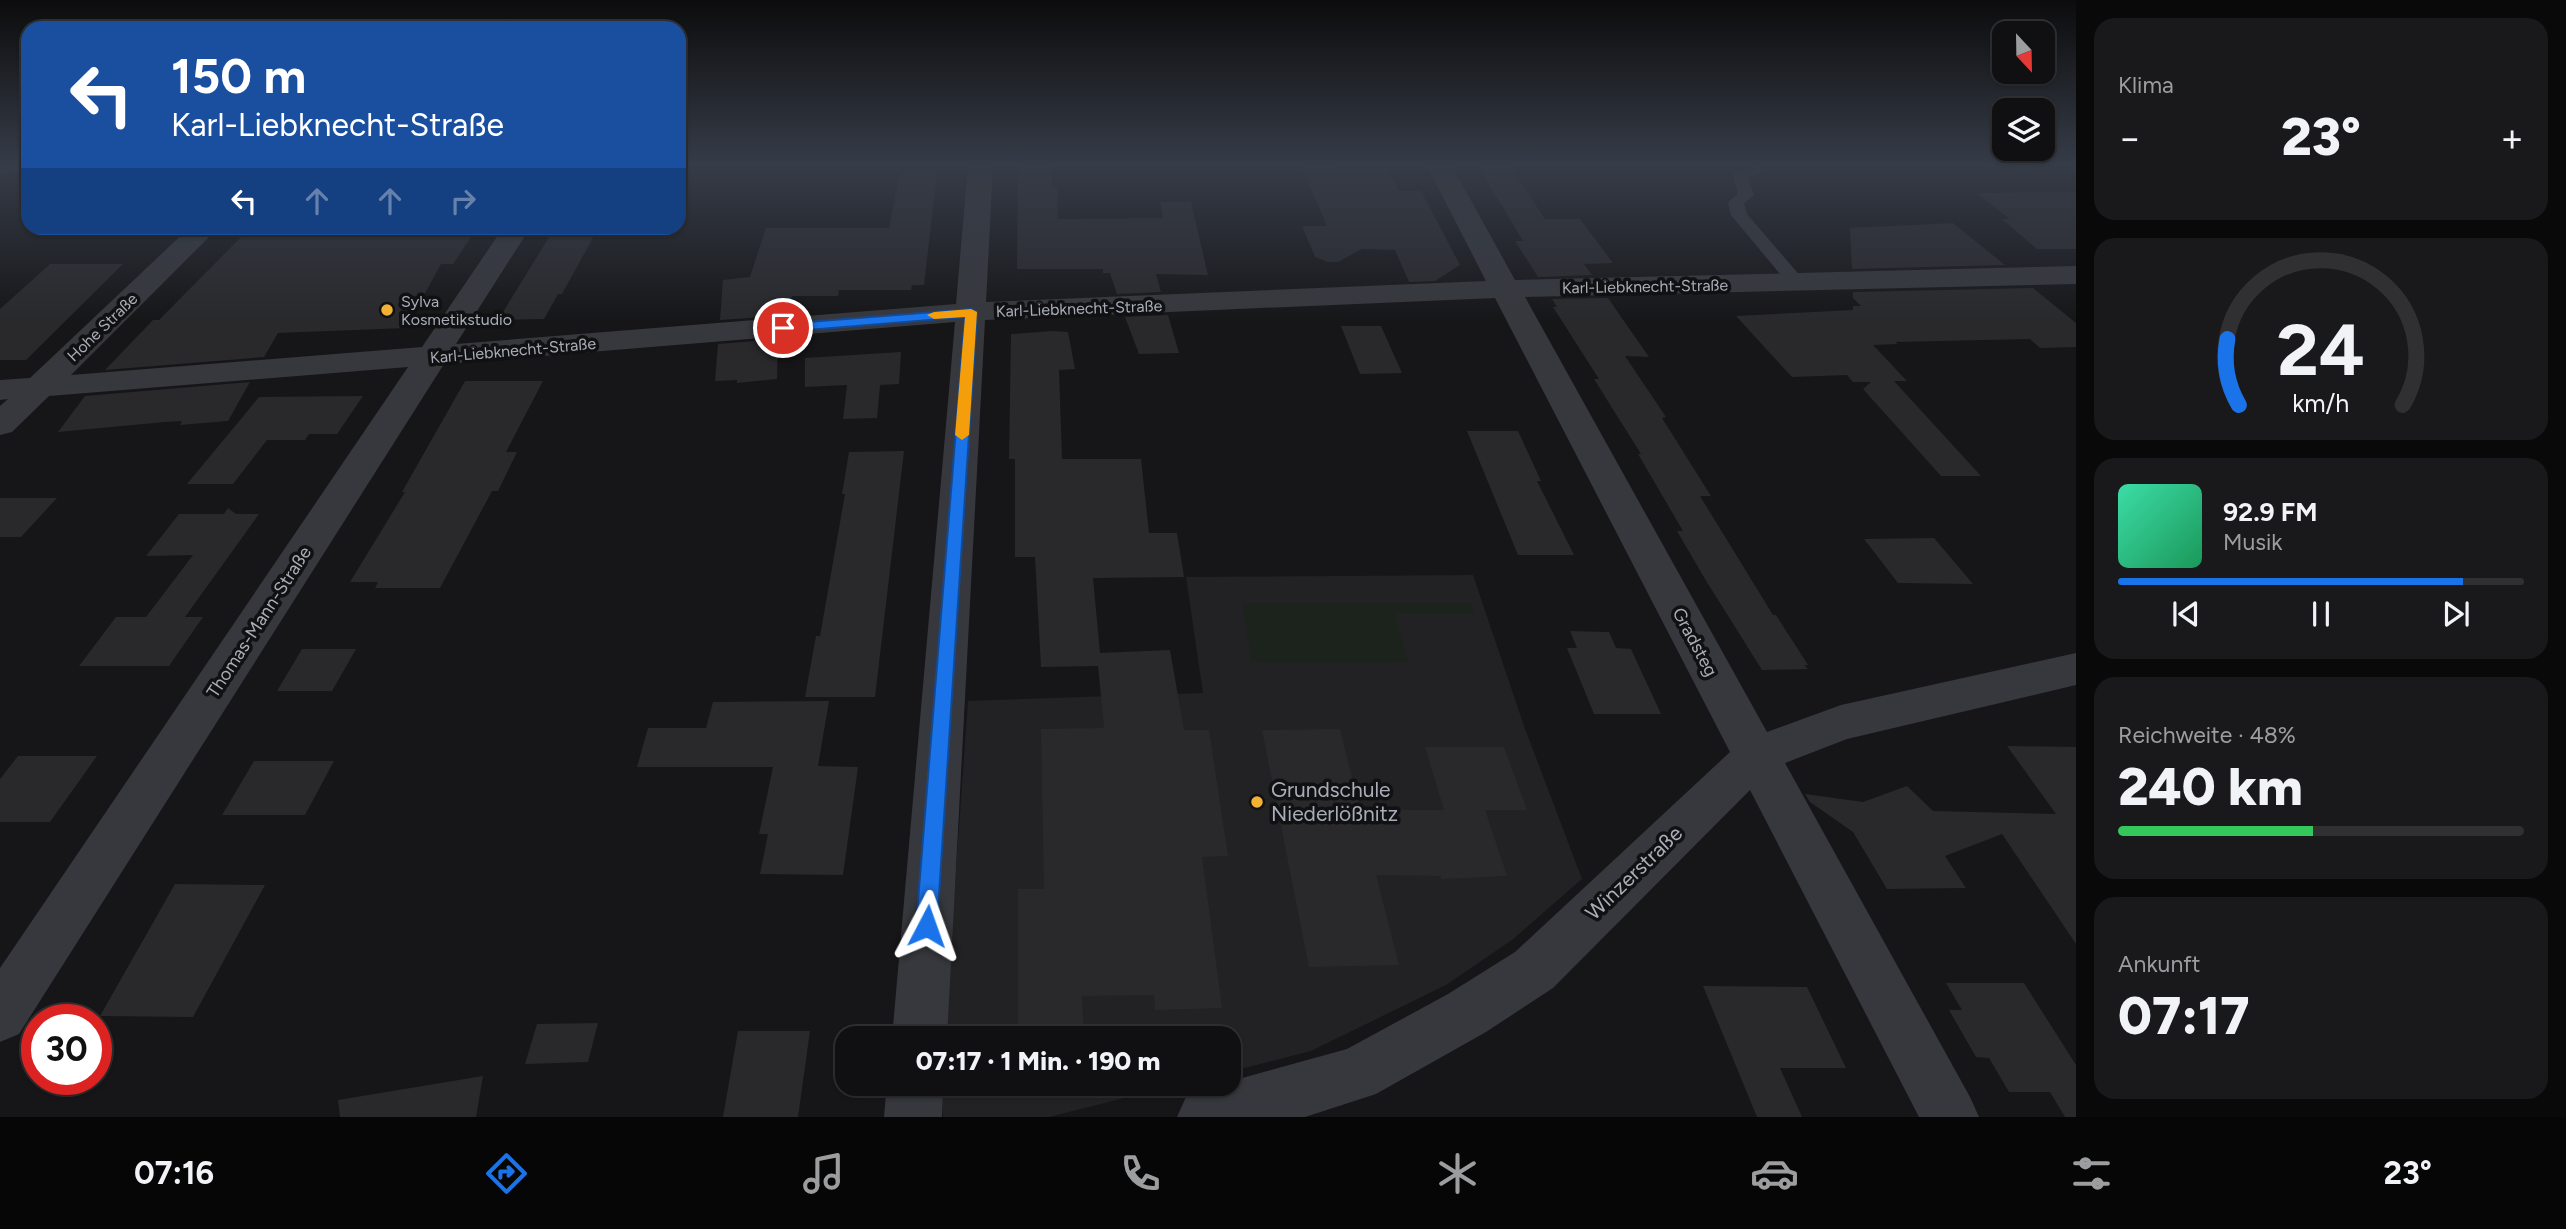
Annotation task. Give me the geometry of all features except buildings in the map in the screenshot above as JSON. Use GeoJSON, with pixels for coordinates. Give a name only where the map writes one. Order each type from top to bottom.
{"type":"FeatureCollection","features":[{"type":"Feature","properties":{"kind":"street"},"geometry":{"type":"LineString","coordinates":[[920,1026],[977,218]]}},
{"type":"Feature","properties":{"kind":"street","name":"Gradsteg"},"geometry":{"type":"LineString","coordinates":[[1467,218],[1950,1117]]}},
{"type":"Feature","properties":{"kind":"street","name":"Hohe Straße"},"geometry":{"type":"LineString","coordinates":[[0,425],[197,235]]}},
{"type":"Feature","properties":{"kind":"street","name":"Thomas-Mann-Straße"},"geometry":{"type":"LineString","coordinates":[[0,1015],[512,235]]}},
{"type":"Feature","properties":{"kind":"street","name":"Karl-Liebknecht-Straße"},"geometry":{"type":"LineString","coordinates":[[0,390],[971,312],[1504,289],[2076,275]]}},
{"type":"Feature","properties":{"kind":"street","name":"Winzerstraße"},"geometry":{"type":"LineString","coordinates":[[1206,1117],[1356,1074],[1432,1034],[1534,970],[1756,755],[1841,723],[2076,669]]}},
{"type":"Feature","properties":{"kind":"street"},"geometry":{"type":"LineString","coordinates":[[913,1117],[914,1096]]}},
{"type":"Feature","properties":{"kind":"lane"},"geometry":{"type":"LineString","coordinates":[[1742,218],[1796,282]]}},
{"type":"Feature","properties":{"kind":"shaded area","name":"Grundschule Niederlößnitz"},"geometry":{"type":"Polygon","coordinates":[[[1473,575],[1524,726],[1582,879],[1512,940],[1446,985],[1311,1051],[1241,1069],[1241,1026],[945,1026],[968,701],[1203,693],[1186,577],[1473,575]]]}},
{"type":"Feature","properties":{"kind":"shaded area"},"geometry":{"type":"Polygon","coordinates":[[[1242,603],[1471,603],[1475,613],[1394,613],[1408,662],[1252,662],[1242,603]]]}},
{"type":"Feature","properties":{"kind":"shaded area"},"geometry":{"type":"Polygon","coordinates":[[[942,1096],[1132,1096],[1049,1117],[943,1117],[942,1096]]]}},
{"type":"Feature","properties":{"kind":"slow traffic"},"geometry":{"type":"LineString","coordinates":[[934,315],[971,312],[962,435]]}},
{"type":"Feature","properties":{"kind":"place","name":"Sylva Kosmetikstudio"},"geometry":{"type":"Point","coordinates":[387,310]}},
{"type":"Feature","properties":{"kind":"place","name":"Grundschule Niederlößnitz"},"geometry":{"type":"Point","coordinates":[1257,802]}},
{"type":"Feature","properties":{"kind":"route"},"geometry":{"type":"LineString","coordinates":[[783,328],[971,312],[927,926]]}}]}
